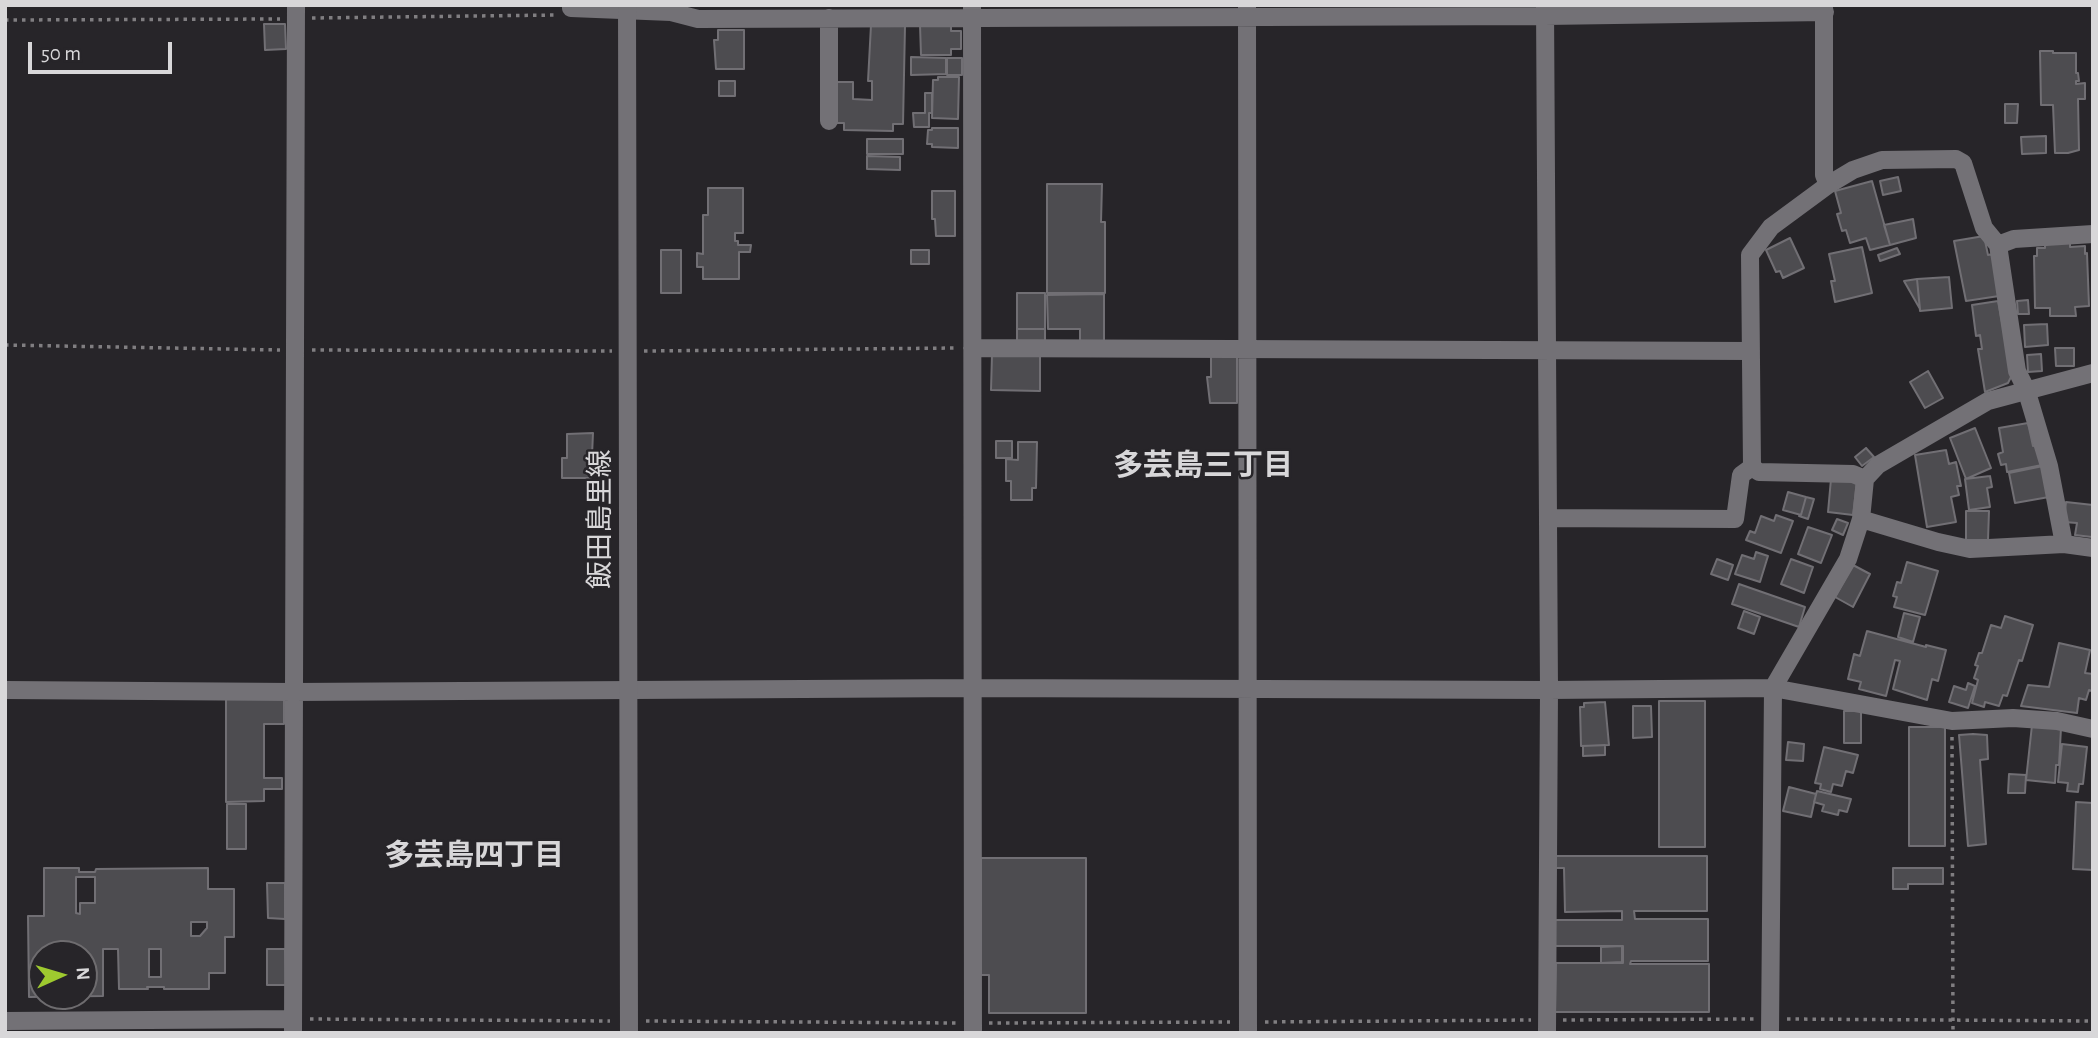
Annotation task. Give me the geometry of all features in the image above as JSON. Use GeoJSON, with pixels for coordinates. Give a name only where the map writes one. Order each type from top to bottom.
{"type":"FeatureCollection","features":[{"type":"Feature","properties":{"kind":"street"},"geometry":{"type":"LineString","coordinates":[[5,1021],[293,1026],[296,5]]}},
{"type":"Feature","properties":{"kind":"street"},"geometry":{"type":"LineString","coordinates":[[572,5],[571,8],[673,8],[698,19],[829,18],[972,11],[1825,9],[1824,176],[1828,185]]}},
{"type":"Feature","properties":{"kind":"street","name":"飯田島里線"},"geometry":{"type":"LineString","coordinates":[[627,8],[629,1027]]}},
{"type":"Feature","properties":{"kind":"street"},"geometry":{"type":"LineString","coordinates":[[972,11],[972,1028]]}},
{"type":"Feature","properties":{"kind":"street"},"geometry":{"type":"LineString","coordinates":[[1247,11],[1248,1027]]}},
{"type":"Feature","properties":{"kind":"street"},"geometry":{"type":"LineString","coordinates":[[1545,11],[1549,690],[1547,1026]]}},
{"type":"Feature","properties":{"kind":"street"},"geometry":{"type":"LineString","coordinates":[[829,18],[829,121]]}},
{"type":"Feature","properties":{"kind":"street"},"geometry":{"type":"LineString","coordinates":[[1752,467],[1750,255],[1771,227],[1853,170],[1882,160],[1956,159],[1963,163],[1984,228],[1998,245],[2017,370],[2026,390],[2049,467],[2064,544]]}},
{"type":"Feature","properties":{"kind":"street"},"geometry":{"type":"LineString","coordinates":[[1998,245],[2014,239],[2093,234]]}},
{"type":"Feature","properties":{"kind":"street"},"geometry":{"type":"LineString","coordinates":[[972,348],[1751,351]]}},
{"type":"Feature","properties":{"kind":"street"},"geometry":{"type":"LineString","coordinates":[[1770,1026],[1773,688],[1848,559],[1861,519],[1866,479],[1878,465],[1988,401],[2093,373]]}},
{"type":"Feature","properties":{"kind":"street"},"geometry":{"type":"LineString","coordinates":[[1548,518],[1735,519],[1741,475],[1752,467]]}},
{"type":"Feature","properties":{"kind":"street"},"geometry":{"type":"LineString","coordinates":[[1752,467],[1759,472],[1853,474],[1866,479]]}},
{"type":"Feature","properties":{"kind":"street"},"geometry":{"type":"LineString","coordinates":[[1861,519],[1938,542],[1970,548],[2064,544],[2093,548]]}},
{"type":"Feature","properties":{"kind":"street"},"geometry":{"type":"LineString","coordinates":[[5,690],[293,692],[973,688],[1773,688],[1952,721],[2013,718],[2057,721],[2093,729]]}},
{"type":"Feature","properties":{"kind":"path"},"geometry":{"type":"LineString","coordinates":[[5,345],[294,350],[972,348]]}},
{"type":"Feature","properties":{"kind":"path"},"geometry":{"type":"LineString","coordinates":[[1952,721],[1953,1033]]}},
{"type":"Feature","properties":{"kind":"path"},"geometry":{"type":"LineString","coordinates":[[293,1026],[1770,1026],[1953,1020],[2093,1021]]}},
{"type":"Feature","properties":{"kind":"building"},"geometry":{"type":"Polygon","coordinates":[[[264,24],[285,24],[286,49],[265,50],[264,24]]]}},
{"type":"Feature","properties":{"kind":"building"},"geometry":{"type":"Polygon","coordinates":[[[951,24],[951,31],[961,31],[961,49],[951,49],[951,55],[921,55],[920,25],[951,24]]]}},
{"type":"Feature","properties":{"kind":"building"},"geometry":{"type":"Polygon","coordinates":[[[871,25],[905,26],[903,124],[893,124],[893,131],[844,130],[844,123],[837,123],[837,82],[853,82],[853,99],[872,100],[872,81],[868,81],[871,25]]]}},
{"type":"Feature","properties":{"kind":"building"},"geometry":{"type":"Polygon","coordinates":[[[718,30],[744,30],[744,69],[716,69],[714,40],[718,40],[718,30]]]}},
{"type":"Feature","properties":{"kind":"building"},"geometry":{"type":"Polygon","coordinates":[[[2040,51],[2076,53],[2076,73],[2079,81],[2076,81],[2076,84],[2085,83],[2085,99],[2078,99],[2079,150],[2055,153],[2053,105],[2041,105],[2040,51]]]}},
{"type":"Feature","properties":{"kind":"building"},"geometry":{"type":"Polygon","coordinates":[[[911,57],[946,58],[946,74],[911,75],[911,57]]]}},
{"type":"Feature","properties":{"kind":"building"},"geometry":{"type":"Polygon","coordinates":[[[947,58],[962,58],[962,75],[947,75],[947,58]]]}},
{"type":"Feature","properties":{"kind":"building"},"geometry":{"type":"Polygon","coordinates":[[[938,77],[959,77],[958,119],[932,118],[933,80],[938,80],[938,77]]]}},
{"type":"Feature","properties":{"kind":"building"},"geometry":{"type":"Polygon","coordinates":[[[719,81],[735,81],[735,96],[719,96],[719,81]]]}},
{"type":"Feature","properties":{"kind":"building"},"geometry":{"type":"Polygon","coordinates":[[[925,93],[932,93],[929,127],[914,127],[913,113],[925,113],[925,93]]]}},
{"type":"Feature","properties":{"kind":"building"},"geometry":{"type":"Polygon","coordinates":[[[2005,104],[2018,104],[2017,123],[2005,123],[2005,104]]]}},
{"type":"Feature","properties":{"kind":"building"},"geometry":{"type":"Polygon","coordinates":[[[958,128],[958,148],[932,147],[932,144],[927,144],[928,130],[958,128]]]}},
{"type":"Feature","properties":{"kind":"building"},"geometry":{"type":"Polygon","coordinates":[[[2046,136],[2046,153],[2022,154],[2021,137],[2046,136]]]}},
{"type":"Feature","properties":{"kind":"building"},"geometry":{"type":"Polygon","coordinates":[[[867,139],[903,139],[903,154],[867,154],[867,139]]]}},
{"type":"Feature","properties":{"kind":"building"},"geometry":{"type":"Polygon","coordinates":[[[867,156],[900,157],[900,170],[867,169],[867,156]]]}},
{"type":"Feature","properties":{"kind":"building"},"geometry":{"type":"Polygon","coordinates":[[[1898,177],[1901,191],[1883,195],[1880,181],[1898,177]]]}},
{"type":"Feature","properties":{"kind":"building"},"geometry":{"type":"Polygon","coordinates":[[[1872,181],[1890,245],[1870,250],[1866,238],[1850,243],[1846,230],[1842,231],[1837,214],[1841,213],[1835,191],[1872,181]]]}},
{"type":"Feature","properties":{"kind":"building"},"geometry":{"type":"Polygon","coordinates":[[[1047,184],[1102,184],[1105,293],[1047,293],[1047,184]]]}},
{"type":"Feature","properties":{"kind":"building"},"geometry":{"type":"Polygon","coordinates":[[[708,188],[743,188],[743,233],[735,233],[735,241],[738,241],[738,245],[751,245],[750,252],[739,252],[739,279],[703,279],[703,267],[697,267],[697,253],[703,254],[703,215],[708,215],[708,188]]]}},
{"type":"Feature","properties":{"kind":"building"},"geometry":{"type":"Polygon","coordinates":[[[932,191],[955,191],[955,236],[936,236],[935,219],[932,219],[932,191]]]}},
{"type":"Feature","properties":{"kind":"building"},"geometry":{"type":"Polygon","coordinates":[[[1913,219],[1916,238],[1890,245],[1884,225],[1913,219]]]}},
{"type":"Feature","properties":{"kind":"building"},"geometry":{"type":"Polygon","coordinates":[[[1984,236],[1988,255],[1992,254],[1999,296],[1966,301],[1954,241],[1984,236]]]}},
{"type":"Feature","properties":{"kind":"building"},"geometry":{"type":"Polygon","coordinates":[[[1790,238],[1804,268],[1783,278],[1780,271],[1776,272],[1766,250],[1790,238]]]}},
{"type":"Feature","properties":{"kind":"building"},"geometry":{"type":"Polygon","coordinates":[[[2070,240],[2070,247],[2085,246],[2089,306],[2075,307],[2076,316],[2050,316],[2050,308],[2035,308],[2034,256],[2037,256],[2037,248],[2045,248],[2045,241],[2070,240]]]}},
{"type":"Feature","properties":{"kind":"building"},"geometry":{"type":"Polygon","coordinates":[[[1862,247],[1872,293],[1835,302],[1831,281],[1835,281],[1829,254],[1862,247]]]}},
{"type":"Feature","properties":{"kind":"building"},"geometry":{"type":"Polygon","coordinates":[[[1897,248],[1900,254],[1880,261],[1878,255],[1897,248]]]}},
{"type":"Feature","properties":{"kind":"building"},"geometry":{"type":"Polygon","coordinates":[[[661,250],[681,250],[681,293],[661,293],[661,250]]]}},
{"type":"Feature","properties":{"kind":"building"},"geometry":{"type":"Polygon","coordinates":[[[911,250],[929,250],[929,264],[911,264],[911,250]]]}},
{"type":"Feature","properties":{"kind":"building"},"geometry":{"type":"Polygon","coordinates":[[[1949,277],[1952,308],[1920,311],[1917,279],[1949,277]]]}},
{"type":"Feature","properties":{"kind":"building"},"geometry":{"type":"Polygon","coordinates":[[[1917,279],[1920,309],[1904,281],[1917,279]]]}},
{"type":"Feature","properties":{"kind":"building"},"geometry":{"type":"Polygon","coordinates":[[[1017,293],[1045,293],[1045,329],[1017,329],[1017,293]]]}},
{"type":"Feature","properties":{"kind":"building"},"geometry":{"type":"Polygon","coordinates":[[[1104,294],[1104,342],[1080,342],[1080,329],[1048,329],[1047,295],[1104,294]]]}},
{"type":"Feature","properties":{"kind":"building"},"geometry":{"type":"Polygon","coordinates":[[[2028,300],[2029,314],[2018,314],[2017,301],[2028,300]]]}},
{"type":"Feature","properties":{"kind":"building"},"geometry":{"type":"Polygon","coordinates":[[[1998,301],[2012,375],[2008,383],[1985,392],[1978,349],[1982,349],[1980,335],[1976,336],[1972,305],[1998,301]]]}},
{"type":"Feature","properties":{"kind":"building"},"geometry":{"type":"Polygon","coordinates":[[[2047,324],[2048,345],[2025,347],[2024,325],[2047,324]]]}},
{"type":"Feature","properties":{"kind":"building"},"geometry":{"type":"Polygon","coordinates":[[[1017,329],[1045,329],[1045,341],[1017,341],[1017,329]]]}},
{"type":"Feature","properties":{"kind":"building"},"geometry":{"type":"Polygon","coordinates":[[[2055,348],[2074,348],[2074,366],[2056,366],[2055,348]]]}},
{"type":"Feature","properties":{"kind":"building"},"geometry":{"type":"Polygon","coordinates":[[[2041,354],[2042,371],[2028,372],[2027,355],[2041,354]]]}},
{"type":"Feature","properties":{"kind":"building"},"geometry":{"type":"Polygon","coordinates":[[[992,355],[1040,356],[1040,391],[991,390],[992,355]]]}},
{"type":"Feature","properties":{"kind":"building"},"geometry":{"type":"Polygon","coordinates":[[[1211,356],[1237,356],[1237,403],[1210,403],[1207,377],[1211,377],[1211,356]]]}},
{"type":"Feature","properties":{"kind":"building"},"geometry":{"type":"Polygon","coordinates":[[[1928,371],[1943,398],[1925,408],[1910,382],[1928,371]]]}},
{"type":"Feature","properties":{"kind":"building"},"geometry":{"type":"Polygon","coordinates":[[[2028,423],[2033,446],[2038,445],[2042,465],[2007,472],[2006,464],[2001,465],[1998,454],[2003,452],[1999,428],[2028,423]]]}},
{"type":"Feature","properties":{"kind":"building"},"geometry":{"type":"Polygon","coordinates":[[[1975,428],[1991,468],[1966,479],[1950,438],[1975,428]]]}},
{"type":"Feature","properties":{"kind":"building"},"geometry":{"type":"Polygon","coordinates":[[[593,433],[591,478],[562,478],[562,458],[567,458],[567,434],[593,433]]]}},
{"type":"Feature","properties":{"kind":"building"},"geometry":{"type":"Polygon","coordinates":[[[996,441],[1012,441],[1012,458],[996,458],[996,441]]]}},
{"type":"Feature","properties":{"kind":"building"},"geometry":{"type":"Polygon","coordinates":[[[1018,442],[1037,442],[1036,488],[1032,488],[1032,500],[1011,500],[1011,481],[1006,481],[1006,459],[1018,460],[1018,442]]]}},
{"type":"Feature","properties":{"kind":"building"},"geometry":{"type":"Polygon","coordinates":[[[1866,448],[1874,457],[1862,466],[1855,457],[1866,448]]]}},
{"type":"Feature","properties":{"kind":"building"},"geometry":{"type":"Polygon","coordinates":[[[1946,450],[1949,464],[1956,462],[1961,486],[1957,486],[1959,495],[1951,497],[1956,522],[1927,527],[1915,455],[1946,450]]]}},
{"type":"Feature","properties":{"kind":"building"},"geometry":{"type":"Polygon","coordinates":[[[2043,466],[2049,497],[2015,503],[2009,473],[2043,466]]]}},
{"type":"Feature","properties":{"kind":"building"},"geometry":{"type":"Polygon","coordinates":[[[1990,476],[1992,487],[1987,488],[1990,507],[1969,510],[1965,479],[1990,476]]]}},
{"type":"Feature","properties":{"kind":"building"},"geometry":{"type":"Polygon","coordinates":[[[1831,479],[1857,482],[1853,515],[1828,512],[1831,479]]]}},
{"type":"Feature","properties":{"kind":"building"},"geometry":{"type":"Polygon","coordinates":[[[1788,492],[1806,497],[1801,515],[1783,510],[1788,492]]]}},
{"type":"Feature","properties":{"kind":"building"},"geometry":{"type":"Polygon","coordinates":[[[1806,497],[1814,499],[1808,519],[1799,516],[1806,497]]]}},
{"type":"Feature","properties":{"kind":"building"},"geometry":{"type":"Polygon","coordinates":[[[2066,502],[2093,505],[2092,537],[2075,535],[2077,523],[2064,522],[2066,502]]]}},
{"type":"Feature","properties":{"kind":"building"},"geometry":{"type":"Polygon","coordinates":[[[1966,511],[1989,511],[1988,540],[1966,540],[1966,511]]]}},
{"type":"Feature","properties":{"kind":"building"},"geometry":{"type":"Polygon","coordinates":[[[1776,515],[1793,521],[1781,553],[1746,540],[1750,531],[1755,533],[1761,516],[1774,521],[1776,515]]]}},
{"type":"Feature","properties":{"kind":"building"},"geometry":{"type":"Polygon","coordinates":[[[1837,519],[1848,523],[1843,535],[1832,530],[1837,519]]]}},
{"type":"Feature","properties":{"kind":"building"},"geometry":{"type":"Polygon","coordinates":[[[1808,527],[1832,535],[1821,563],[1798,554],[1808,527]]]}},
{"type":"Feature","properties":{"kind":"building"},"geometry":{"type":"Polygon","coordinates":[[[1756,552],[1768,556],[1760,582],[1735,574],[1742,555],[1754,559],[1756,552]]]}},
{"type":"Feature","properties":{"kind":"building"},"geometry":{"type":"Polygon","coordinates":[[[1717,559],[1733,565],[1728,580],[1711,574],[1717,559]]]}},
{"type":"Feature","properties":{"kind":"building"},"geometry":{"type":"Polygon","coordinates":[[[1791,559],[1813,567],[1804,593],[1781,584],[1791,559]]]}},
{"type":"Feature","properties":{"kind":"building"},"geometry":{"type":"Polygon","coordinates":[[[1907,562],[1938,571],[1925,615],[1894,607],[1897,597],[1893,596],[1897,582],[1901,583],[1907,562]]]}},
{"type":"Feature","properties":{"kind":"building"},"geometry":{"type":"Polygon","coordinates":[[[1853,565],[1870,574],[1853,607],[1835,597],[1853,565]]]}},
{"type":"Feature","properties":{"kind":"building"},"geometry":{"type":"Polygon","coordinates":[[[1739,584],[1805,607],[1799,627],[1732,604],[1739,584]]]}},
{"type":"Feature","properties":{"kind":"building"},"geometry":{"type":"Polygon","coordinates":[[[1744,611],[1760,617],[1754,634],[1738,628],[1744,611]]]}},
{"type":"Feature","properties":{"kind":"building"},"geometry":{"type":"Polygon","coordinates":[[[1904,613],[1920,617],[1913,642],[1898,637],[1904,613]]]}},
{"type":"Feature","properties":{"kind":"building"},"geometry":{"type":"Polygon","coordinates":[[[2005,616],[2033,625],[2007,696],[2003,695],[1999,706],[1985,702],[1984,707],[1972,703],[1978,680],[1974,678],[1978,666],[1975,665],[1991,625],[2001,628],[2005,616]]]}},
{"type":"Feature","properties":{"kind":"building"},"geometry":{"type":"Polygon","coordinates":[[[1867,631],[1946,650],[1938,681],[1932,679],[1927,700],[1893,689],[1900,661],[1895,660],[1886,696],[1859,689],[1861,682],[1848,679],[1854,654],[1860,656],[1867,631]]]}},
{"type":"Feature","properties":{"kind":"building"},"geometry":{"type":"Polygon","coordinates":[[[2059,643],[2090,650],[2085,673],[2093,674],[2092,691],[2089,690],[2086,700],[2079,698],[2077,713],[2021,706],[2028,685],[2049,687],[2059,643]]]}},
{"type":"Feature","properties":{"kind":"building"},"geometry":{"type":"Polygon","coordinates":[[[1968,683],[1975,686],[1968,708],[1949,702],[1954,686],[1966,690],[1968,683]]]}},
{"type":"Feature","properties":{"kind":"building"},"geometry":{"type":"Polygon","coordinates":[[[226,699],[284,699],[284,724],[264,724],[264,778],[282,778],[282,789],[264,789],[264,801],[226,802],[226,699]]]}},
{"type":"Feature","properties":{"kind":"building"},"geometry":{"type":"Polygon","coordinates":[[[1659,701],[1705,701],[1705,847],[1659,847],[1659,701]]]}},
{"type":"Feature","properties":{"kind":"building"},"geometry":{"type":"Polygon","coordinates":[[[1605,702],[1609,745],[1581,746],[1580,707],[1584,707],[1584,703],[1605,702]]]}},
{"type":"Feature","properties":{"kind":"building"},"geometry":{"type":"Polygon","coordinates":[[[1633,706],[1651,706],[1652,737],[1633,738],[1633,706]]]}},
{"type":"Feature","properties":{"kind":"building"},"geometry":{"type":"Polygon","coordinates":[[[1844,711],[1861,711],[1861,743],[1844,743],[1844,711]]]}},
{"type":"Feature","properties":{"kind":"building"},"geometry":{"type":"Polygon","coordinates":[[[2032,725],[2061,728],[2055,783],[2026,780],[2032,725]]]}},
{"type":"Feature","properties":{"kind":"building"},"geometry":{"type":"Polygon","coordinates":[[[1909,727],[1945,727],[1945,846],[1909,846],[1909,727]]]}},
{"type":"Feature","properties":{"kind":"building"},"geometry":{"type":"Polygon","coordinates":[[[1959,735],[1987,735],[1988,759],[1980,760],[1986,844],[1968,846],[1959,735]]]}},
{"type":"Feature","properties":{"kind":"building"},"geometry":{"type":"Polygon","coordinates":[[[1788,742],[1804,744],[1803,761],[1786,760],[1788,742]]]}},
{"type":"Feature","properties":{"kind":"building"},"geometry":{"type":"Polygon","coordinates":[[[2062,744],[2087,747],[2083,784],[2079,784],[2078,792],[2067,791],[2068,783],[2058,782],[2062,744]]]}},
{"type":"Feature","properties":{"kind":"building"},"geometry":{"type":"Polygon","coordinates":[[[1605,745],[1605,755],[1583,756],[1583,746],[1605,745]]]}},
{"type":"Feature","properties":{"kind":"building"},"geometry":{"type":"Polygon","coordinates":[[[1824,747],[1858,755],[1853,773],[1846,771],[1842,786],[1833,784],[1831,792],[1820,789],[1821,784],[1815,783],[1824,747]]]}},
{"type":"Feature","properties":{"kind":"building"},"geometry":{"type":"Polygon","coordinates":[[[2009,774],[2026,775],[2025,793],[2008,793],[2009,774]]]}},
{"type":"Feature","properties":{"kind":"building"},"geometry":{"type":"Polygon","coordinates":[[[1789,787],[1816,794],[1811,817],[1783,811],[1789,787]]]}},
{"type":"Feature","properties":{"kind":"building"},"geometry":{"type":"Polygon","coordinates":[[[1817,791],[1851,799],[1847,812],[1839,810],[1838,815],[1822,811],[1824,805],[1814,802],[1817,791]]]}},
{"type":"Feature","properties":{"kind":"building"},"geometry":{"type":"Polygon","coordinates":[[[2076,802],[2093,803],[2093,870],[2073,869],[2076,802]]]}},
{"type":"Feature","properties":{"kind":"building"},"geometry":{"type":"Polygon","coordinates":[[[227,804],[246,804],[246,849],[227,849],[227,804]]]}},
{"type":"Feature","properties":{"kind":"building"},"geometry":{"type":"Polygon","coordinates":[[[1555,856],[1707,856],[1707,911],[1634,911],[1635,919],[1708,919],[1708,961],[1631,961],[1630,964],[1709,964],[1709,1012],[1555,1012],[1556,963],[1623,963],[1623,946],[1554,946],[1554,920],[1622,920],[1622,911],[1565,912],[1564,868],[1555,868],[1555,856]]]}},
{"type":"Feature","properties":{"kind":"building"},"geometry":{"type":"Polygon","coordinates":[[[981,858],[1086,858],[1086,1013],[989,1013],[989,975],[981,975],[981,858]]]}},
{"type":"Feature","properties":{"kind":"building"},"geometry":{"type":"Polygon","coordinates":[[[44,868],[79,868],[79,872],[95,872],[96,869],[208,868],[208,889],[234,889],[234,937],[225,937],[225,973],[209,973],[209,989],[119,989],[118,949],[103,949],[103,996],[98,996],[98,940],[28,940],[28,916],[44,916],[44,868]],[[76,877],[76,913],[80,914],[80,903],[95,903],[95,877],[76,877]],[[191,922],[191,936],[200,936],[207,928],[207,922],[191,922]],[[149,949],[149,977],[161,977],[161,949],[149,949]]]}},
{"type":"Feature","properties":{"kind":"building"},"geometry":{"type":"Polygon","coordinates":[[[1893,868],[1943,868],[1943,884],[1908,884],[1908,889],[1893,889],[1893,868]]]}},
{"type":"Feature","properties":{"kind":"building"},"geometry":{"type":"Polygon","coordinates":[[[267,883],[285,883],[285,919],[268,918],[267,883]]]}},
{"type":"Feature","properties":{"kind":"building"},"geometry":{"type":"Polygon","coordinates":[[[1622,946],[1622,962],[1601,963],[1601,947],[1622,946]]]}},
{"type":"Feature","properties":{"kind":"building"},"geometry":{"type":"Polygon","coordinates":[[[267,949],[285,949],[286,985],[267,985],[267,949]]]}},
{"type":"Feature","properties":{"kind":"district","name":"多芸島三丁目"},"geometry":{"type":"Point","coordinates":[1203,466]}},
{"type":"Feature","properties":{"kind":"district","name":"多芸島四丁目"},"geometry":{"type":"Point","coordinates":[474,856]}}]}
